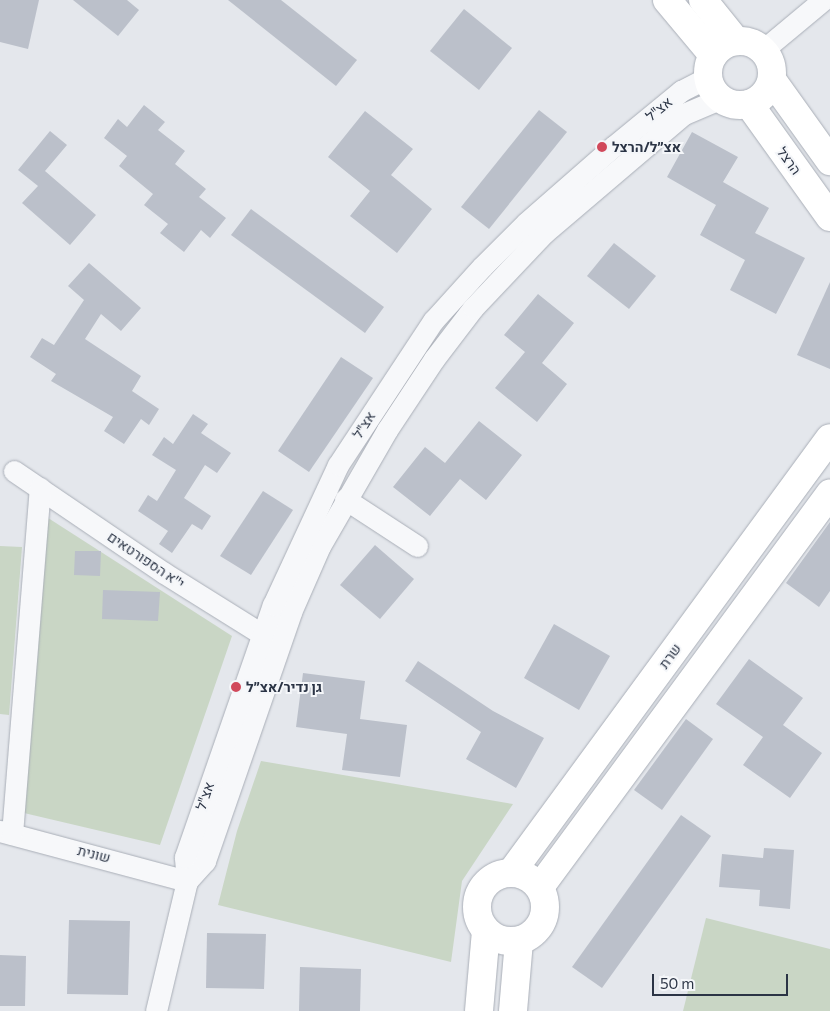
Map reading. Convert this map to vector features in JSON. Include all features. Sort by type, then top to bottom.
[{"type":"street","points":[[667,0],[714,77],[734,105],[749,104],[764,95],[772,80],[771,64],[763,50],[736,41],[703,0]]},
{"type":"street","points":[[763,50],[823,0]]},
{"type":"street","points":[[714,77],[736,41]]},
{"type":"street","name":"אצ\"ל","points":[[271,640],[345,499],[434,359],[501,278],[544,232],[684,114],[714,77]]},
{"type":"street","name":"אצ\"ל","points":[[156,1011],[187,881],[205,861],[271,640],[338,465],[434,321],[526,223],[681,91],[714,77]]},
{"type":"street","points":[[772,80],[830,161]]},
{"type":"street","name":"הרצל","points":[[749,104],[830,217]]},
{"type":"street","name":"שרת","points":[[511,873],[830,438]]},
{"type":"street","name":"י''א הספורטאים","points":[[14,471],[271,640]]},
{"type":"street","points":[[6,833],[40,488]]},
{"type":"street","points":[[540,887],[830,493]]},
{"type":"street","points":[[345,499],[416,546]]},
{"type":"street","name":"שונית","points":[[6,833],[187,881]]},
{"type":"street","points":[[479,1011],[486,931],[477,911],[480,894],[490,880],[511,873],[532,879],[540,887],[546,909],[544,920],[534,933],[519,941],[501,940],[486,931]]},
{"type":"street","points":[[513,1011],[519,941]]},
{"type":"green space","points":[[45,516],[232,636],[160,845],[24,813]]},
{"type":"green space","points":[[0,546],[22,547],[9,715],[0,714]]},
{"type":"green space","points":[[261,761],[513,804],[462,881],[451,962],[218,905],[237,831]]},
{"type":"green space","points":[[706,918],[830,949],[830,1011],[683,1011]]},
{"type":"building","points":[[0,0],[39,0],[28,49],[0,42]]},
{"type":"building","points":[[73,0],[127,0],[139,10],[118,36]]},
{"type":"building","points":[[228,0],[281,0],[357,60],[336,86]]},
{"type":"building","points":[[464,9],[512,48],[479,90],[430,51]]},
{"type":"building","points":[[144,105],[165,122],[158,130],[185,151],[175,164],[206,189],[199,197],[226,218],[210,238],[201,230],[184,252],[160,233],[168,224],[144,205],[153,194],[119,166],[127,156],[104,138],[118,119],[127,127]]},
{"type":"building","points":[[539,110],[567,132],[489,229],[461,207]]},
{"type":"building","points":[[365,111],[413,149],[391,175],[432,209],[397,253],[350,216],[370,191],[328,157]]},
{"type":"building","points":[[50,131],[67,145],[45,171],[96,215],[70,245],[22,203],[38,186],[18,170]]},
{"type":"building","points":[[692,132],[738,157],[723,182],[769,208],[755,233],[805,258],[776,314],[730,290],[745,260],[700,235],[716,205],[667,177]]},
{"type":"building","points":[[251,209],[384,307],[365,333],[231,235]]},
{"type":"building","points":[[614,243],[656,276],[629,309],[587,276]]},
{"type":"building","points":[[89,263],[141,308],[121,331],[101,314],[85,339],[141,376],[132,391],[159,409],[149,425],[141,419],[124,444],[104,431],[113,417],[51,381],[56,374],[30,357],[42,338],[54,345],[84,300],[68,286]]},
{"type":"building","points":[[830,282],[830,369],[797,355]]},
{"type":"building","points":[[538,294],[574,323],[542,363],[567,384],[537,422],[495,388],[525,352],[504,335]]},
{"type":"building","points":[[341,357],[373,378],[309,472],[278,451]]},
{"type":"building","points":[[193,414],[208,424],[201,433],[231,453],[217,473],[205,465],[184,498],[211,516],[202,530],[192,524],[172,553],[159,544],[168,531],[138,511],[148,495],[157,501],[176,470],[152,455],[164,437],[173,444]]},
{"type":"building","points":[[479,421],[522,455],[486,500],[460,479],[430,516],[393,487],[425,447],[445,463]]},
{"type":"building","points":[[263,491],[293,510],[251,575],[220,556]]},
{"type":"building","points":[[830,522],[830,591],[819,607],[786,583]]},
{"type":"building","points":[[375,545],[414,579],[380,619],[340,585]]},
{"type":"building","points":[[75,551],[101,551],[100,576],[74,575]]},
{"type":"building","points":[[103,590],[160,592],[158,621],[102,619]]},
{"type":"building","points":[[554,624],[610,656],[579,710],[524,678]]},
{"type":"building","points":[[749,659],[803,698],[783,725],[822,753],[790,798],[743,765],[763,737],[716,704]]},
{"type":"building","points":[[418,661],[493,711],[544,738],[516,788],[466,759],[481,732],[405,681]]},
{"type":"building","points":[[303,673],[365,681],[360,719],[407,725],[400,777],[342,770],[347,734],[296,727]]},
{"type":"building","points":[[686,719],[713,739],[662,810],[634,790]]},
{"type":"building","points":[[681,815],[711,836],[602,988],[572,967]]},
{"type":"building","points":[[764,848],[794,850],[790,909],[759,906],[760,890],[719,887],[722,854],[763,858]]},
{"type":"building","points":[[69,920],[130,921],[128,995],[67,994]]},
{"type":"building","points":[[207,933],[266,934],[264,989],[206,988]]},
{"type":"building","points":[[0,955],[26,956],[25,1006],[0,1006]]},
{"type":"building","points":[[300,967],[361,969],[360,1011],[299,1011]]},
{"type":"place","name":"אצ״ל/הרצל","points":[[602,147]]},
{"type":"place","name":"גן נדיר/אצ״ל","points":[[236,687]]}]
